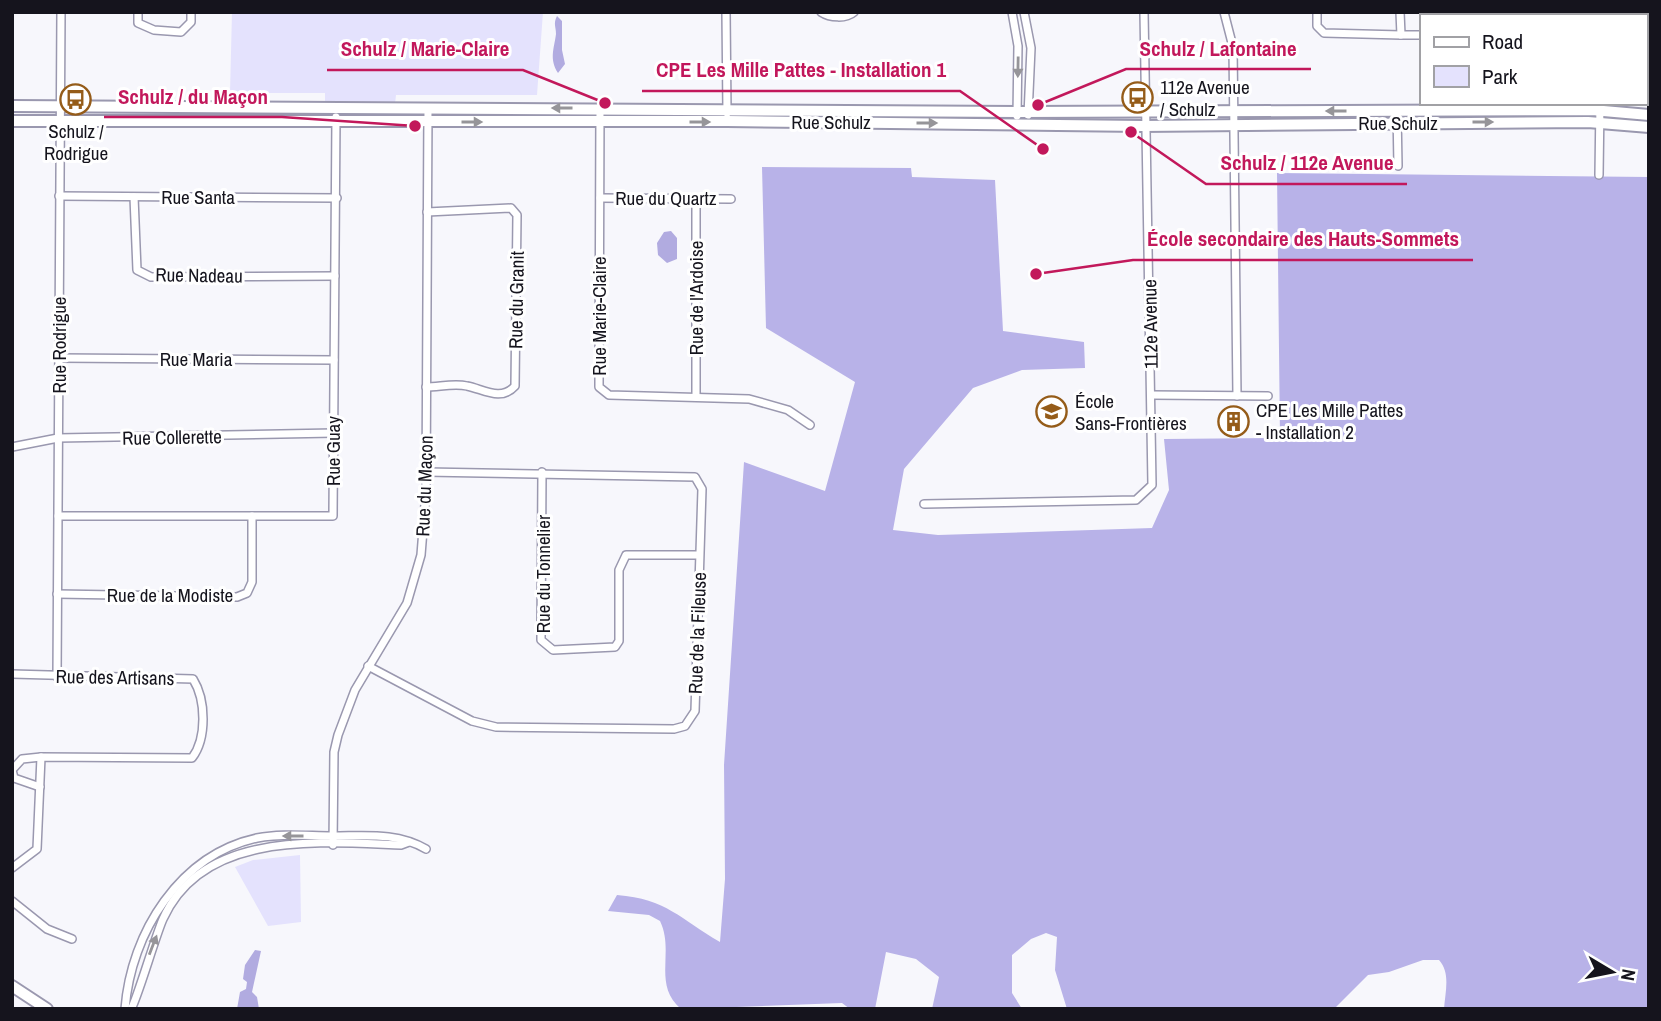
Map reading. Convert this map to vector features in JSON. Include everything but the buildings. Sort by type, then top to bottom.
[{"type":"street","name":"Rue Rodrigue","points":[[57,677],[61,12]]},
{"type":"street","points":[[138,12],[138,23],[154,30],[181,32],[191,22],[191,12]]},
{"type":"street","points":[[726,12],[727,121]]},
{"type":"street","points":[[821,12],[838,17],[854,12]]},
{"type":"street","points":[[1012,12],[1018,46],[1023,118]]},
{"type":"street","points":[[1023,118],[1031,48],[1024,12]]},
{"type":"street","name":"112e Avenue","points":[[924,504],[1136,500],[1152,485],[1144,12]]},
{"type":"street","points":[[1224,12],[1233,47],[1236,110],[1237,396]]},
{"type":"street","points":[[1317,12],[1317,26],[1324,33],[1420,35]]},
{"type":"street","points":[[1401,12],[1401,34]]},
{"type":"street","name":"Rue Schulz","points":[[12,106],[335,110],[428,107],[727,108],[1023,118],[1088,125],[1145,126],[1236,125],[1600,107],[1649,115]]},
{"type":"street","name":"Rue du Maçon","points":[[333,845],[336,744],[355,690],[407,603],[421,555],[426,472],[428,107]]},
{"type":"street","points":[[1599,175],[1600,107]]},
{"type":"street","points":[[504,108],[504,122]]},
{"type":"street","name":"Rue Marie-Claire","points":[[600,108],[599,387],[609,395],[749,399],[788,410],[810,425]]},
{"type":"street","points":[[228,109],[228,123]]},
{"type":"street","name":"Rue Guay","points":[[58,516],[333,516],[337,198],[335,110]]},
{"type":"street","name":"Rue Schulz","points":[[12,121],[336,124],[727,121],[1023,118],[1088,112],[1236,110],[1649,127]]},
{"type":"street","points":[[1088,112],[1088,125]]},
{"type":"street","points":[[1397,117],[1398,166]]},
{"type":"street","name":"Rue Santa","points":[[60,196],[337,198]]},
{"type":"street","name":"Rue Nadeau","points":[[134,197],[137,270],[151,277],[335,276]]},
{"type":"street","name":"Rue du Quartz","points":[[600,198],[731,198]]},
{"type":"street","name":"Rue de l'Ardoise","points":[[695,397],[696,198]]},
{"type":"street","name":"Rue du Granit","points":[[426,387],[467,386],[481,392],[504,394],[515,386],[517,215],[511,208],[427,212]]},
{"type":"street","name":"Rue Maria","points":[[59,358],[334,360]]},
{"type":"street","points":[[1152,395],[1268,396]]},
{"type":"street","name":"Rue Collerette","points":[[12,447],[58,438],[334,433]]},
{"type":"street","name":"Rue de la Fileuse","points":[[368,666],[472,721],[496,727],[674,729],[685,726],[695,711],[702,489],[695,477],[542,472],[426,472]]},
{"type":"street","name":"Rue du Tonnelier","points":[[542,472],[541,640],[545,646],[553,650],[615,647],[619,641],[619,570],[626,555],[699,555]]},
{"type":"street","name":"Rue de la Modiste","points":[[57,594],[237,597],[247,593],[252,582],[252,516]]},
{"type":"street","name":"Rue des Artisans","points":[[12,674],[193,678],[201,692],[201,745],[191,758],[22,759],[12,771],[14,778],[40,787]]},
{"type":"street","points":[[12,868],[37,849],[41,757]]},
{"type":"street","points":[[125,1009],[132,974],[150,925],[173,888],[208,857],[261,837],[394,836],[426,849]]},
{"type":"street","points":[[131,1009],[164,916],[174,899],[194,878],[225,858],[255,848],[401,845],[409,842]]},
{"type":"street","points":[[12,901],[47,929],[72,939]]},
{"type":"street","points":[[12,986],[47,1009]]},
{"type":"green space","points":[[232,12],[543,12],[537,95],[396,95],[395,104],[325,104],[325,93],[230,93]]},
{"type":"green space","points":[[300,855],[301,922],[268,926],[235,867],[253,860]]},
{"type":"shaded area","points":[[557,16],[562,21],[565,64],[558,73],[553,58]]},
{"type":"shaded area","points":[[762,167],[911,168],[912,177],[995,180],[1003,331],[1084,342],[1085,368],[1022,370],[973,388],[904,469],[893,530],[938,535],[1152,528],[1169,490],[1164,439],[1280,438],[1277,173],[1649,177],[1649,1009],[1444,1009],[1446,983],[1443,965],[1439,960],[1423,960],[1389,972],[1368,975],[1334,1009],[1067,1009],[1055,970],[1057,937],[1046,933],[1031,939],[1012,955],[1012,993],[1022,1009],[932,1009],[939,977],[916,959],[886,952],[875,1009],[850,1009],[842,1003],[681,1009],[668,989],[666,944],[660,921],[649,915],[608,911],[617,895],[649,901],[672,911],[720,942],[725,879],[724,765],[744,462],[825,491],[855,382],[766,328]]},
{"type":"shaded area","points":[[671,231],[677,238],[677,259],[667,263],[658,255],[657,243],[664,232]]},
{"type":"shaded area","points":[[255,950],[261,951],[252,992],[257,997],[259,1009],[237,1009],[240,992],[246,989],[247,982],[243,979],[245,965]]},
{"type":"place","name":"112e Avenue / Schulz","points":[[1137,98]]},
{"type":"place","name":"Schulz / Rodrigue","points":[[76,100]]},
{"type":"place","name":"Schulz / Marie-Claire","points":[[605,103]]},
{"type":"place","name":"Schulz / Lafontaine","points":[[1038,105]]},
{"type":"place","name":"Schulz / du Maçon","points":[[415,126]]},
{"type":"place","name":"Schulz / 112e Avenue","points":[[1131,132]]},
{"type":"place","name":"CPE Les Mille Pattes - Installation 1","points":[[1043,149]]},
{"type":"place","name":"École secondaire des Hauts-Sommets","points":[[1036,274]]},
{"type":"place","name":"École Sans-Frontières","points":[[1052,412]]},
{"type":"place","name":"CPE Les Mille Pattes - Installation 2","points":[[1233,421]]}]
